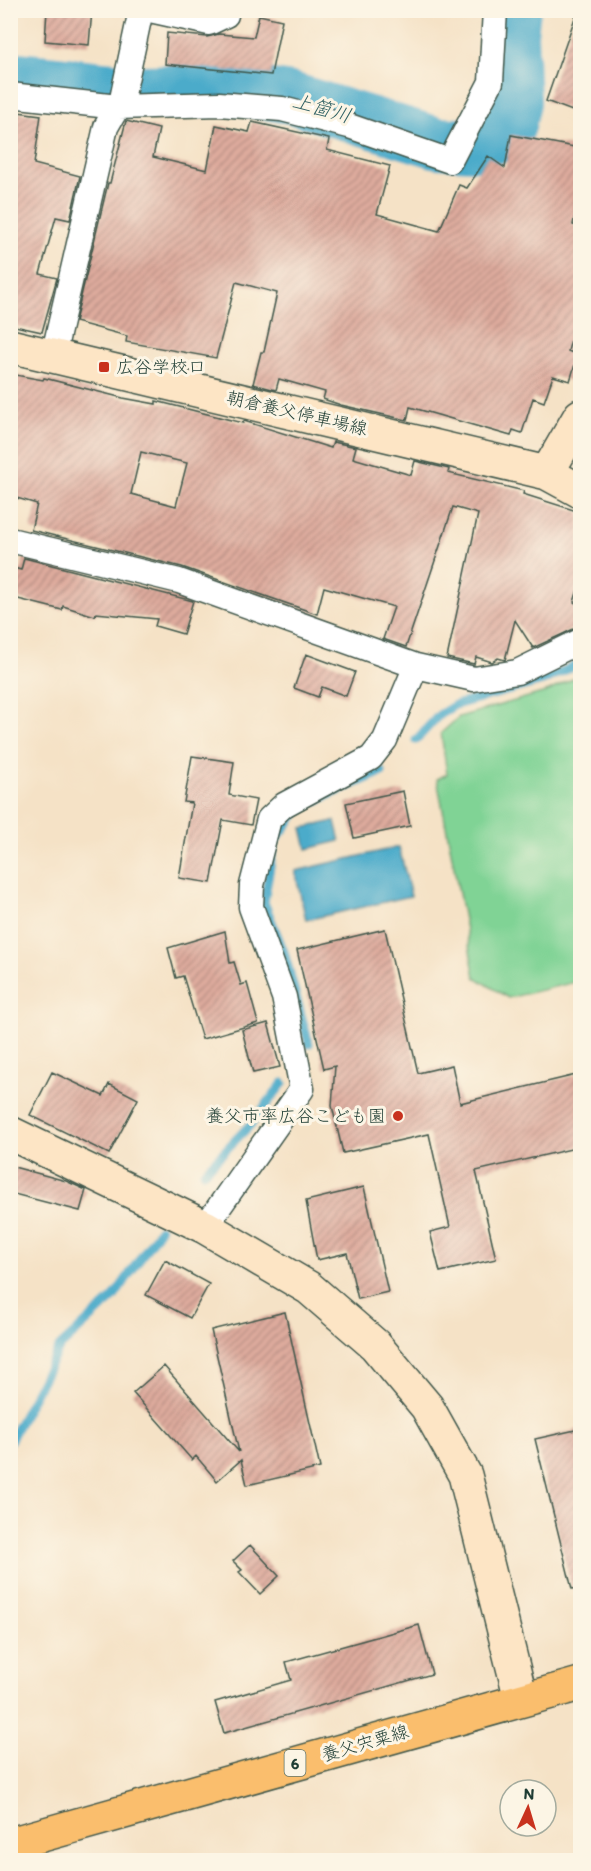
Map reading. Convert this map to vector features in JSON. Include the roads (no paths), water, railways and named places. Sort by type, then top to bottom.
[{"type":"main road","name":"養父宍粟線","points":[[10,1844],[580,1684]]},
{"type":"street","points":[[53,356],[106,127],[122,97],[141,10]]},
{"type":"street","points":[[150,10],[210,23],[226,15],[227,10]]},
{"type":"street","points":[[10,95],[122,97],[282,109],[349,126],[450,161],[491,82],[495,10]]},
{"type":"street","name":"朝倉養父停車場線","points":[[10,346],[547,473],[580,491]]},
{"type":"street","points":[[547,473],[580,416]]},
{"type":"street","points":[[10,540],[179,581],[416,666],[474,679],[517,672],[580,641]]},
{"type":"street","points":[[206,1227],[302,1089],[284,997],[251,907],[252,885],[268,819],[285,805],[371,758],[385,740],[416,666]]},
{"type":"street","points":[[10,1133],[206,1227],[309,1288],[375,1345],[427,1407],[465,1475],[521,1699]]},
{"type":"water","points":[[335,821],[340,841],[307,849],[302,828]]},
{"type":"water","points":[[399,847],[411,896],[306,920],[295,871]]},
{"type":"waterway","name":"上箇川","points":[[10,77],[142,91],[233,89],[291,98],[438,143],[475,145],[495,138],[510,125],[515,102],[512,34],[515,10]]},
{"type":"waterway","points":[[416,740],[439,715],[455,705],[543,681],[580,663]]},
{"type":"waterway","points":[[309,1044],[284,952],[264,902],[274,842],[300,808],[382,772]]},
{"type":"waterway","points":[[204,1172],[251,1124],[283,1083]]},
{"type":"waterway","points":[[10,1441],[59,1348],[114,1297],[160,1229]]},
{"type":"place","name":"広谷学校口","points":[[104,367]]},
{"type":"place","name":"養父市率広谷こども園","points":[[398,1116]]}]
